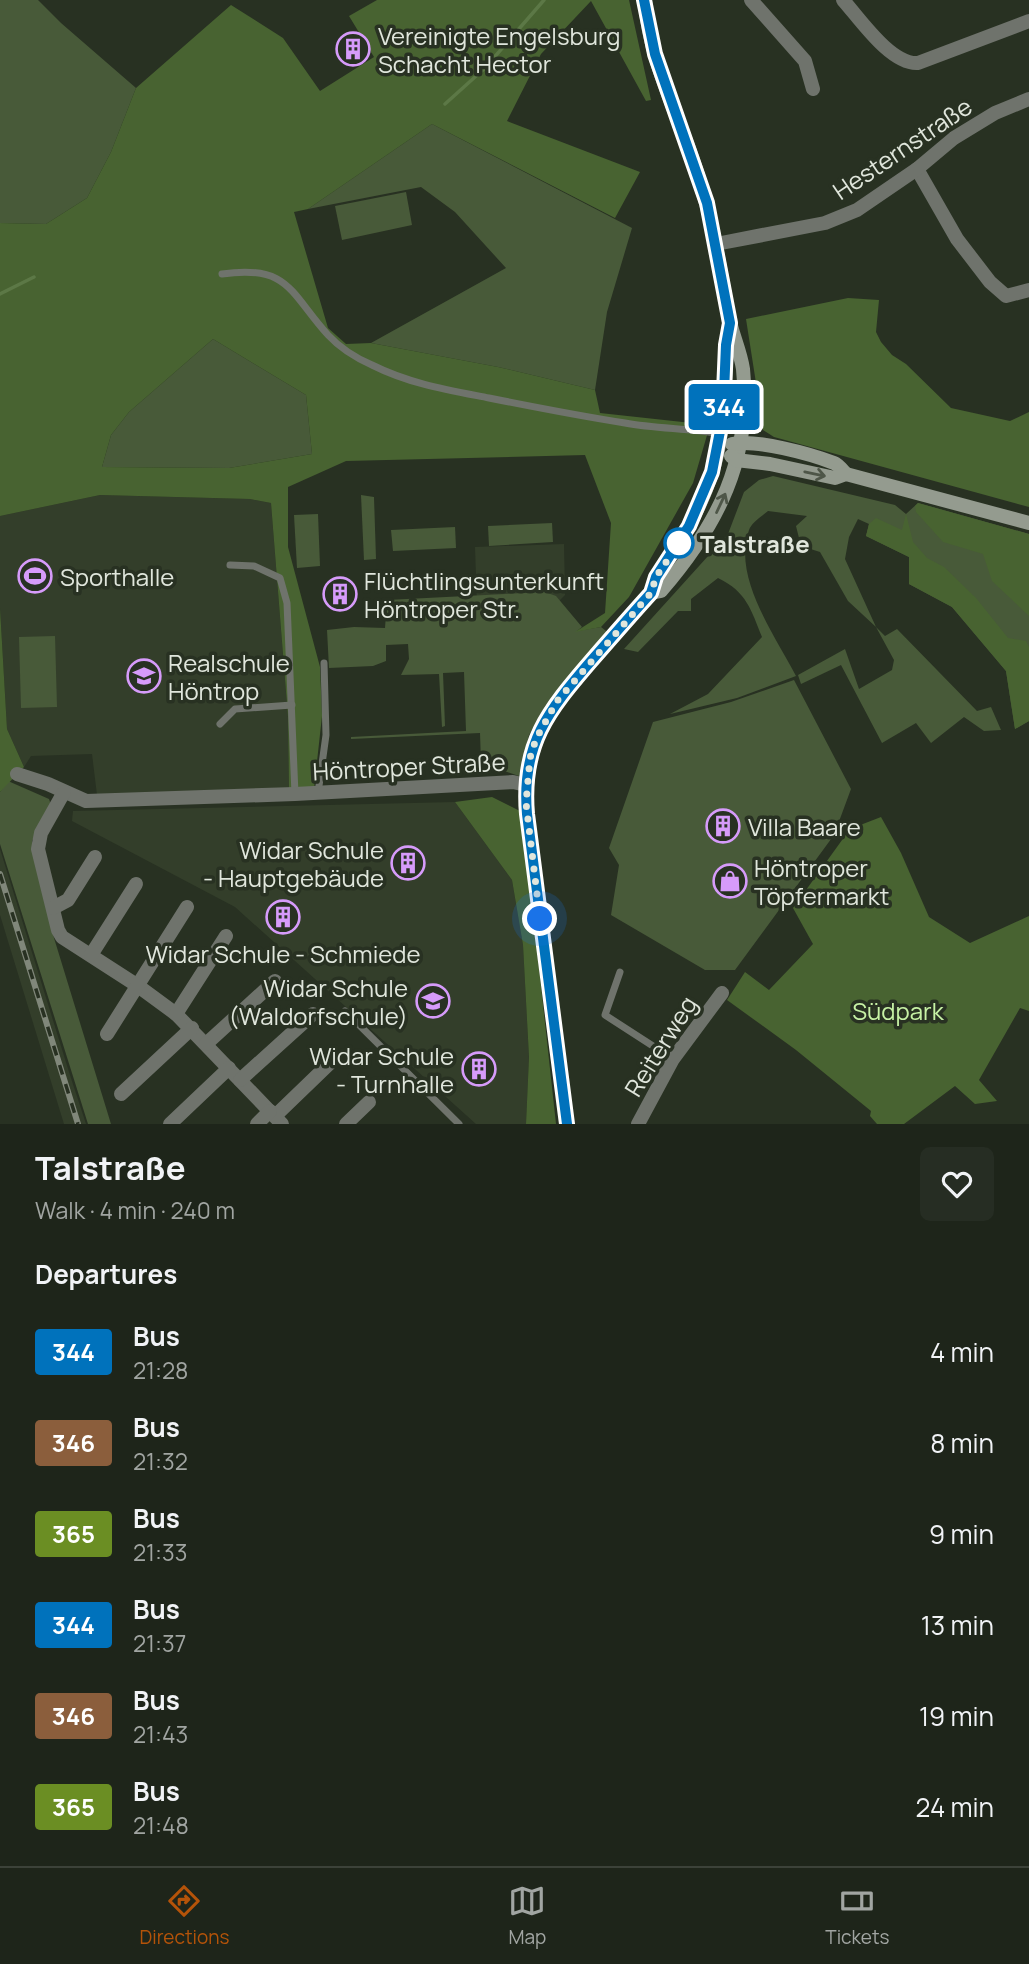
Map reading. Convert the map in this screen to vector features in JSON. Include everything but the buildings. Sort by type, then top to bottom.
[{"type":"street","name":"Höntroper Straße","points":[[645,0],[652,45],[705,196],[730,323],[743,369],[744,418],[732,479],[720,506],[691,556],[661,591],[651,593]]},
{"type":"street","points":[[751,0],[805,61],[813,89]]},
{"type":"street","points":[[843,0],[896,57],[911,63],[918,63],[1029,21]]},
{"type":"street","name":"Hesternstraße","points":[[716,244],[825,223],[857,210],[916,169],[954,138],[1029,99]]},
{"type":"street","points":[[916,169],[957,239],[990,282],[1006,296],[1029,290]]},
{"type":"street","name":"Höntroper Straße","points":[[567,1124],[527,814],[526,785],[533,749],[550,711],[651,593],[656,577],[694,515],[708,483],[720,440],[730,323]]},
{"type":"street","points":[[744,418],[774,447]]},
{"type":"street","points":[[720,440],[774,447],[836,464],[846,474],[1029,523]]},
{"type":"street","points":[[720,440],[736,460],[770,464],[835,478],[846,474]]},
{"type":"street","name":"Höntroper Straße","points":[[17,774],[86,801],[318,793],[513,782],[526,785]]},
{"type":"street","points":[[64,792],[45,825],[38,849],[62,937],[138,985],[176,1014],[276,1117]]},
{"type":"street","points":[[53,908],[68,900],[95,857]]},
{"type":"street","points":[[91,956],[136,884]]},
{"type":"street","points":[[107,1034],[187,907]]},
{"type":"street","points":[[176,1014],[226,936]]},
{"type":"street","points":[[206,1044],[275,981]]},
{"type":"street","name":"Reiterweg","points":[[638,1124],[673,1059],[722,993]]},
{"type":"street","points":[[240,1080],[313,1014]]},
{"type":"street","points":[[121,1094],[191,1028]]},
{"type":"street","points":[[257,1124],[276,1117],[331,1062]]},
{"type":"street","points":[[170,1124],[229,1068]]},
{"type":"street","points":[[346,1124],[369,1102]]},
{"type":"lane","points":[[222,274],[266,273],[279,280],[301,299],[337,344],[369,364],[411,382],[441,390],[720,440]]},
{"type":"lane","name":"Höntroper Straße","points":[[229,565],[254,566],[280,578],[287,603],[295,794]]},
{"type":"lane","points":[[318,793],[326,735],[324,663]]},
{"type":"lane","points":[[220,724],[235,709],[292,705]]},
{"type":"lane","points":[[620,972],[605,1015],[673,1059]]},
{"type":"lane","points":[[345,1010],[460,1124]]},
{"type":"shaded area","points":[[0,0],[38,0],[136,88],[111,152],[87,198],[46,224],[0,223]]},
{"type":"shaded area","points":[[432,124],[632,228],[607,312],[595,390],[498,367],[371,343],[506,268],[455,212],[421,187],[308,209]]},
{"type":"shaded area","points":[[406,192],[412,225],[342,240],[335,206]]},
{"type":"shaded area","points":[[213,339],[306,395],[312,454],[229,468],[102,467],[111,435],[129,412]]},
{"type":"shaded area","points":[[773,476],[895,505],[906,514],[918,503],[1029,534],[1029,721],[1015,729],[1006,671],[952,607],[909,584],[909,557],[866,536],[869,524],[858,519],[849,537],[845,559],[876,627],[848,601],[820,552],[801,546],[796,526],[807,516],[768,511],[750,527],[745,548],[746,567],[758,605],[796,676],[737,698],[670,714],[708,694],[762,637],[747,603],[736,589],[718,578],[691,599],[691,611],[678,611],[638,652],[624,649],[728,534],[744,492],[759,480]]},
{"type":"shaded area","name":"Realschule Höntrop","points":[[100,495],[250,499],[271,503],[288,717],[289,790],[97,795],[92,754],[31,756],[24,767],[7,729],[0,608],[0,516]]},
{"type":"shaded area","points":[[361,495],[374,497],[376,559],[364,560]]},
{"type":"shaded area","points":[[318,514],[320,566],[297,568],[294,515]]},
{"type":"shaded area","points":[[552,523],[553,542],[489,546],[488,526]]},
{"type":"shaded area","points":[[455,527],[456,548],[393,551],[391,530]]},
{"type":"shaded area","points":[[564,544],[565,595],[559,601],[478,634],[475,547]]},
{"type":"shaded area","points":[[545,592],[556,596],[582,627],[577,631],[601,627],[610,634],[545,706],[529,735],[519,776],[481,763],[480,733],[351,739],[466,731],[464,672],[443,673],[445,726],[442,727],[439,674],[401,675],[409,659],[408,644],[386,645],[386,661],[373,666],[329,668],[327,630],[385,628],[387,600]]},
{"type":"shaded area","points":[[876,627],[885,636],[897,629],[977,711],[991,707],[1001,730],[984,731],[964,717],[931,743],[916,723],[882,743],[841,665],[801,684],[798,675],[845,649],[859,689],[892,670],[894,660]]},
{"type":"shaded area","points":[[55,636],[57,707],[21,708],[19,637]]},
{"type":"shaded area","points":[[794,680],[851,789],[834,835],[735,970],[705,970],[611,915],[619,865],[609,848],[653,722],[731,702]]},
{"type":"shaded area","points":[[8,781],[49,799],[51,805],[32,841],[54,938],[111,1124],[88,1124],[0,844],[0,792]]},
{"type":"shaded area","name":"Widar Schule (Waldorfschule)","points":[[455,802],[512,880],[523,945],[529,1057],[526,1124],[476,1124],[235,907],[72,821],[73,811]]},
{"type":"shaded area","points":[[0,849],[86,1124],[64,1124],[0,915]]},
{"type":"green space","points":[[377,0],[629,0],[651,100],[646,101],[591,1],[541,54],[507,121],[640,172],[615,218],[432,124],[308,209],[294,212],[328,328],[346,344],[371,343],[498,367],[595,390],[600,413],[710,425],[693,483],[629,597],[601,627],[575,632],[605,613],[611,523],[585,455],[346,461],[288,487],[288,547],[320,667],[322,716],[314,789],[289,790],[288,717],[271,503],[250,499],[100,495],[0,516],[0,223],[46,224],[87,198],[111,152],[136,88],[231,5],[283,38],[320,91],[374,57],[349,16]],"holes":[[[213,339],[306,395],[312,454],[229,468],[102,467],[111,435],[129,412]]]},
{"type":"green space","points":[[848,298],[879,300],[876,332],[881,342],[951,408],[1010,421],[1029,412],[1029,507],[774,437],[763,430],[758,416],[746,319]]},
{"type":"green space","points":[[918,503],[1029,534],[1029,616],[992,581],[983,554],[943,542],[916,512],[915,506]]},
{"type":"green space","points":[[906,514],[913,542],[927,558],[944,567],[976,598],[1008,638],[1026,641],[1029,647],[1029,721],[1015,729],[1006,671],[952,607],[909,584],[909,557],[866,536],[869,524],[876,518],[902,530]]},
{"type":"green space","points":[[0,608],[7,729],[24,767],[0,792]]},
{"type":"green space","points":[[492,797],[522,812],[556,1124],[526,1124],[529,1057],[523,945],[512,880],[455,802]]},
{"type":"green space","name":"Südpark","points":[[881,817],[901,853],[929,917],[970,943],[1029,916],[1029,1011],[1020,1008],[979,1080],[997,1101],[975,1104],[955,1086],[904,1124],[877,1124],[870,1116],[871,1111],[796,1050],[727,1000],[745,972],[769,990],[813,944],[793,908],[850,829]]},
{"type":"waterway","points":[[445,104],[485,68],[544,0]]},
{"type":"waterway","points":[[0,294],[34,277]]},
{"type":"railway","points":[[0,874],[78,1124]]},
{"type":"bus line","name":"344","points":[[567,1124],[527,814],[526,785],[530,758],[550,711],[651,593],[656,577],[689,526],[712,472],[719,447],[726,389],[726,345],[730,323],[716,244],[697,171],[655,54],[644,0]]},
{"type":"place","name":"Vereinigte Engelsburg Schacht Hector","points":[[353,49]]},
{"type":"place","name":"Talstraße","points":[[679,543]]},
{"type":"place","name":"Sporthalle","points":[[35,576]]},
{"type":"place","name":"Flüchtlingsunterkunft Höntroper Str.","points":[[340,594]]},
{"type":"place","name":"Realschule Höntrop","points":[[144,676]]},
{"type":"place","name":"Villa Baare","points":[[723,826]]},
{"type":"place","name":"Widar Schule - Hauptgebäude","points":[[408,863]]},
{"type":"place","name":"Höntroper Töpfermarkt","points":[[730,881]]},
{"type":"place","name":"Widar Schule - Schmiede","points":[[283,917]]},
{"type":"place","name":"Widar Schule (Waldorfschule)","points":[[433,1001]]},
{"type":"place","name":"Widar Schule - Turnhalle","points":[[479,1069]]},
{"type":"route","points":[[540,919],[526,803],[530,758],[536,739],[557,701],[651,593],[656,577],[679,543]]}]
